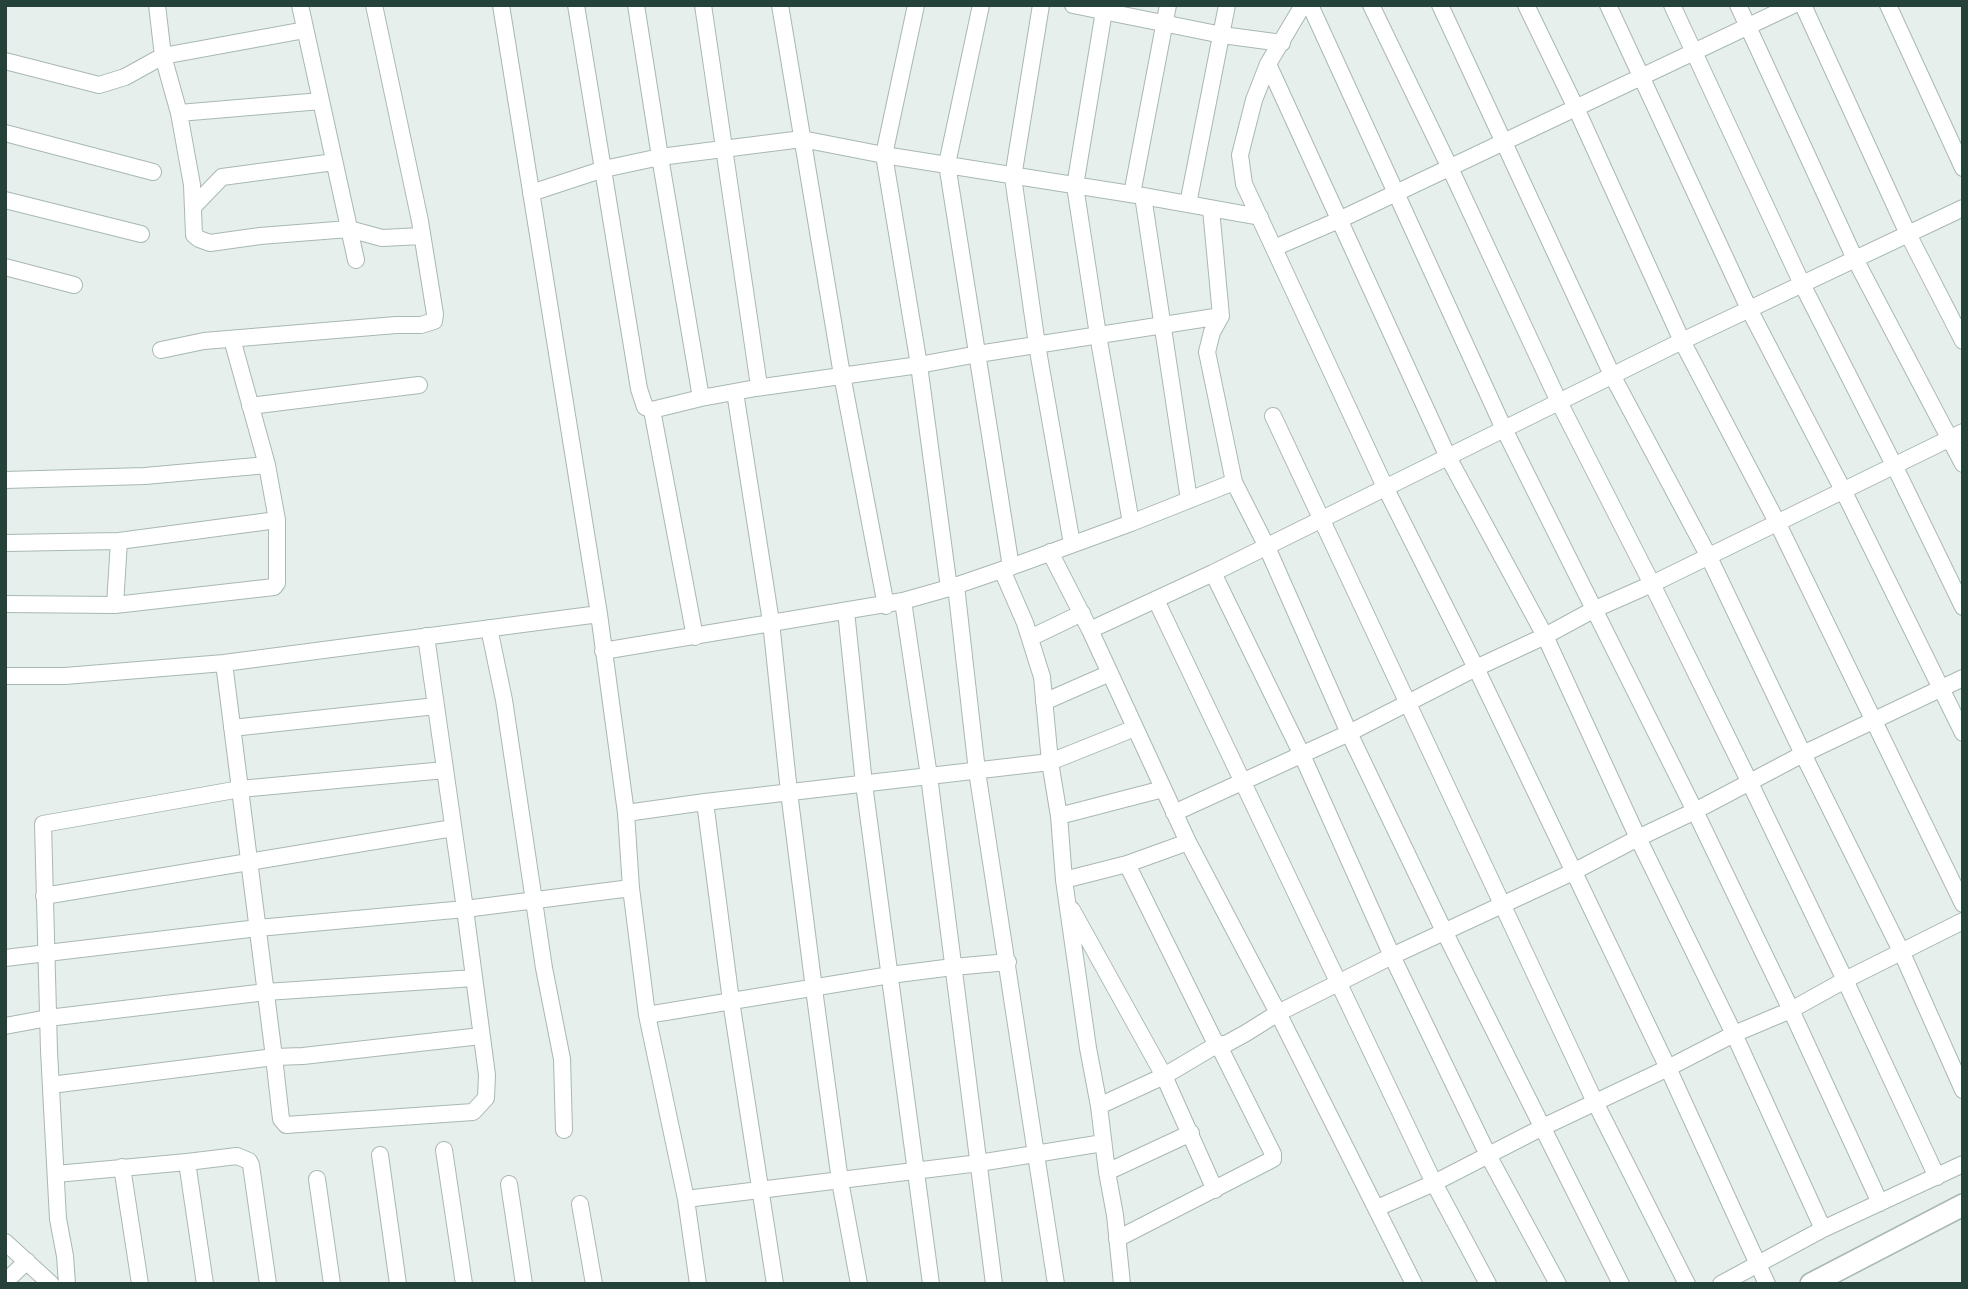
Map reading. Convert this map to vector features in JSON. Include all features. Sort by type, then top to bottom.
[{"type":"street","points":[[157,5],[163,56],[179,113],[192,185],[194,235],[210,243],[349,229],[382,238],[422,236]]},
{"type":"street","points":[[300,5],[356,260]]},
{"type":"street","points":[[161,350],[191,343],[421,325],[434,320],[422,236],[374,5]]},
{"type":"street","points":[[501,5],[599,614],[626,813],[631,888],[647,1015],[686,1199],[698,1284]]},
{"type":"street","points":[[576,5],[639,389],[645,407],[652,410],[757,388],[919,365],[1221,316]]},
{"type":"street","points":[[636,5],[701,398]]},
{"type":"street","points":[[703,5],[759,381],[757,388]]},
{"type":"street","points":[[780,5],[842,375],[886,606]]},
{"type":"street","points":[[916,5],[884,155],[953,587],[977,771],[1056,1284]]},
{"type":"street","points":[[981,5],[947,164],[978,354],[1007,568],[1042,677],[1064,880],[1115,1215],[1122,1284]]},
{"type":"street","points":[[1041,5],[1013,177],[1037,345],[1072,544]]},
{"type":"street","points":[[1073,5],[1104,9],[1164,25],[1222,36],[1282,43]]},
{"type":"street","points":[[1167,5],[1138,195],[1189,500]]},
{"type":"street","points":[[1188,204],[1227,5]]},
{"type":"street","points":[[1303,5],[1268,64],[1254,100],[1240,155],[1244,184],[1385,487],[1476,668],[1668,1068],[1767,1284]]},
{"type":"street","points":[[1310,5],[1504,429],[1695,811],[1880,1203]]},
{"type":"street","points":[[1371,5],[1559,402],[1750,783],[1937,1177]]},
{"type":"street","points":[[1440,5],[1612,375],[1708,555],[1902,953],[1963,1090]]},
{"type":"street","points":[[1526,5],[1682,341],[1777,522],[1963,904]]},
{"type":"street","points":[[1608,5],[1749,309],[1843,490],[1963,733]]},
{"type":"street","points":[[1672,5],[1802,284],[1963,607]]},
{"type":"street","points":[[1738,5],[1855,259],[1957,435],[1963,464]]},
{"type":"street","points":[[1274,248],[1339,220],[1793,5]]},
{"type":"street","points":[[1803,5],[1908,234],[1963,341]]},
{"type":"street","points":[[1888,5],[1963,168]]},
{"type":"street","points":[[1104,9],[1075,186],[1098,335],[1132,523]]},
{"type":"street","points":[[5,61],[99,85],[125,77],[163,56],[305,30]]},
{"type":"street","points":[[1268,64],[1448,457],[1545,636],[1638,838],[1734,1034],[1823,1229]]},
{"type":"street","points":[[179,113],[321,101]]},
{"type":"street","points":[[5,133],[153,172]]},
{"type":"street","points":[[531,193],[604,169],[660,157],[803,139],[884,155],[1260,217]]},
{"type":"street","points":[[193,207],[222,177],[334,162]]},
{"type":"street","points":[[5,200],[141,234]]},
{"type":"street","points":[[1090,630],[1213,573],[1682,341],[1963,208]]},
{"type":"street","points":[[1211,209],[1221,316],[1212,332],[1207,352],[1234,482],[1266,545],[1349,733],[1444,931],[1621,1284]]},
{"type":"street","points":[[5,267],[74,285]]},
{"type":"street","points":[[5,604],[115,605],[274,587],[277,583],[277,520],[267,465],[232,339]]},
{"type":"street","points":[[250,406],[419,385]]},
{"type":"street","points":[[735,392],[771,622],[789,792],[840,1181],[859,1284]]},
{"type":"street","points":[[652,410],[695,637]]},
{"type":"street","points":[[1273,416],[1595,1102],[1687,1284]]},
{"type":"street","points":[[1174,813],[1349,733],[1593,610],[1652,584],[1957,435]]},
{"type":"street","points":[[5,480],[145,477],[267,465]]},
{"type":"street","points":[[603,651],[771,622],[886,606],[1007,568],[1132,523],[1234,482]]},
{"type":"street","points":[[5,543],[119,541],[277,520]]},
{"type":"street","points":[[115,605],[119,541]]},
{"type":"street","points":[[1050,552],[1082,613],[1188,842],[1278,1013],[1414,1284]]},
{"type":"street","points":[[1213,573],[1302,755],[1392,956],[1488,1155],[1558,1284]]},
{"type":"street","points":[[1156,600],[1434,1183],[1488,1284]]},
{"type":"street","points":[[903,601],[929,776],[994,1284]]},
{"type":"street","points":[[846,611],[864,784],[931,1284]]},
{"type":"street","points":[[1030,638],[1082,613]]},
{"type":"street","points":[[5,676],[65,676],[224,663],[599,614]]},
{"type":"street","points":[[489,628],[504,700],[546,980],[562,1059],[564,1130]]},
{"type":"street","points":[[224,663],[282,1119],[286,1125],[472,1112],[486,1098],[487,1075],[426,636]]},
{"type":"street","points":[[1044,702],[1110,673]]},
{"type":"street","points":[[1099,1106],[1164,1076],[1218,1044],[1226,1044],[1278,1013],[1392,956],[1573,872],[1803,754],[1963,678]]},
{"type":"street","points":[[232,728],[436,706]]},
{"type":"street","points":[[626,813],[1050,762],[1135,728]]},
{"type":"street","points":[[67,1284],[58,1219],[51,1085],[43,824],[240,789],[445,770]]},
{"type":"street","points":[[1059,816],[1163,789]]},
{"type":"street","points":[[705,802],[731,1001],[775,1284]]},
{"type":"street","points":[[44,896],[453,828]]},
{"type":"street","points":[[1064,880],[1127,864],[1188,842]]},
{"type":"street","points":[[1117,1239],[1273,1158],[1127,864]]},
{"type":"street","points":[[5,958],[258,928],[465,909],[631,888]]},
{"type":"street","points":[[1067,902],[1164,1076],[1215,1190]]},
{"type":"street","points":[[1377,1208],[1434,1183],[1542,1127],[1734,1034],[1791,1010],[1963,921]]},
{"type":"street","points":[[647,1015],[890,975],[1008,962]]},
{"type":"street","points":[[5,1026],[48,1018],[266,992],[474,978]]},
{"type":"street","points":[[51,1085],[274,1056],[303,1056],[481,1036]]},
{"type":"street","points":[[1107,1172],[1191,1133]]},
{"type":"street","points":[[686,1199],[979,1163],[1102,1143]]},
{"type":"street","points":[[444,1150],[464,1284]]},
{"type":"street","points":[[380,1155],[398,1284]]},
{"type":"street","points":[[56,1174],[237,1156],[249,1161],[268,1284]]},
{"type":"street","points":[[187,1162],[205,1284]]},
{"type":"street","points":[[1721,1284],[1823,1229],[1963,1164]]},
{"type":"street","points":[[121,1167],[140,1284]]},
{"type":"street","points":[[317,1179],[332,1284]]},
{"type":"street","points":[[509,1184],[524,1284]]},
{"type":"street","points":[[580,1204],[594,1284]]},
{"type":"street","points":[[1811,1284],[1963,1205]]},
{"type":"street","points":[[5,1242],[51,1284]]},
{"type":"street","points":[[5,1282],[27,1261]]}]
